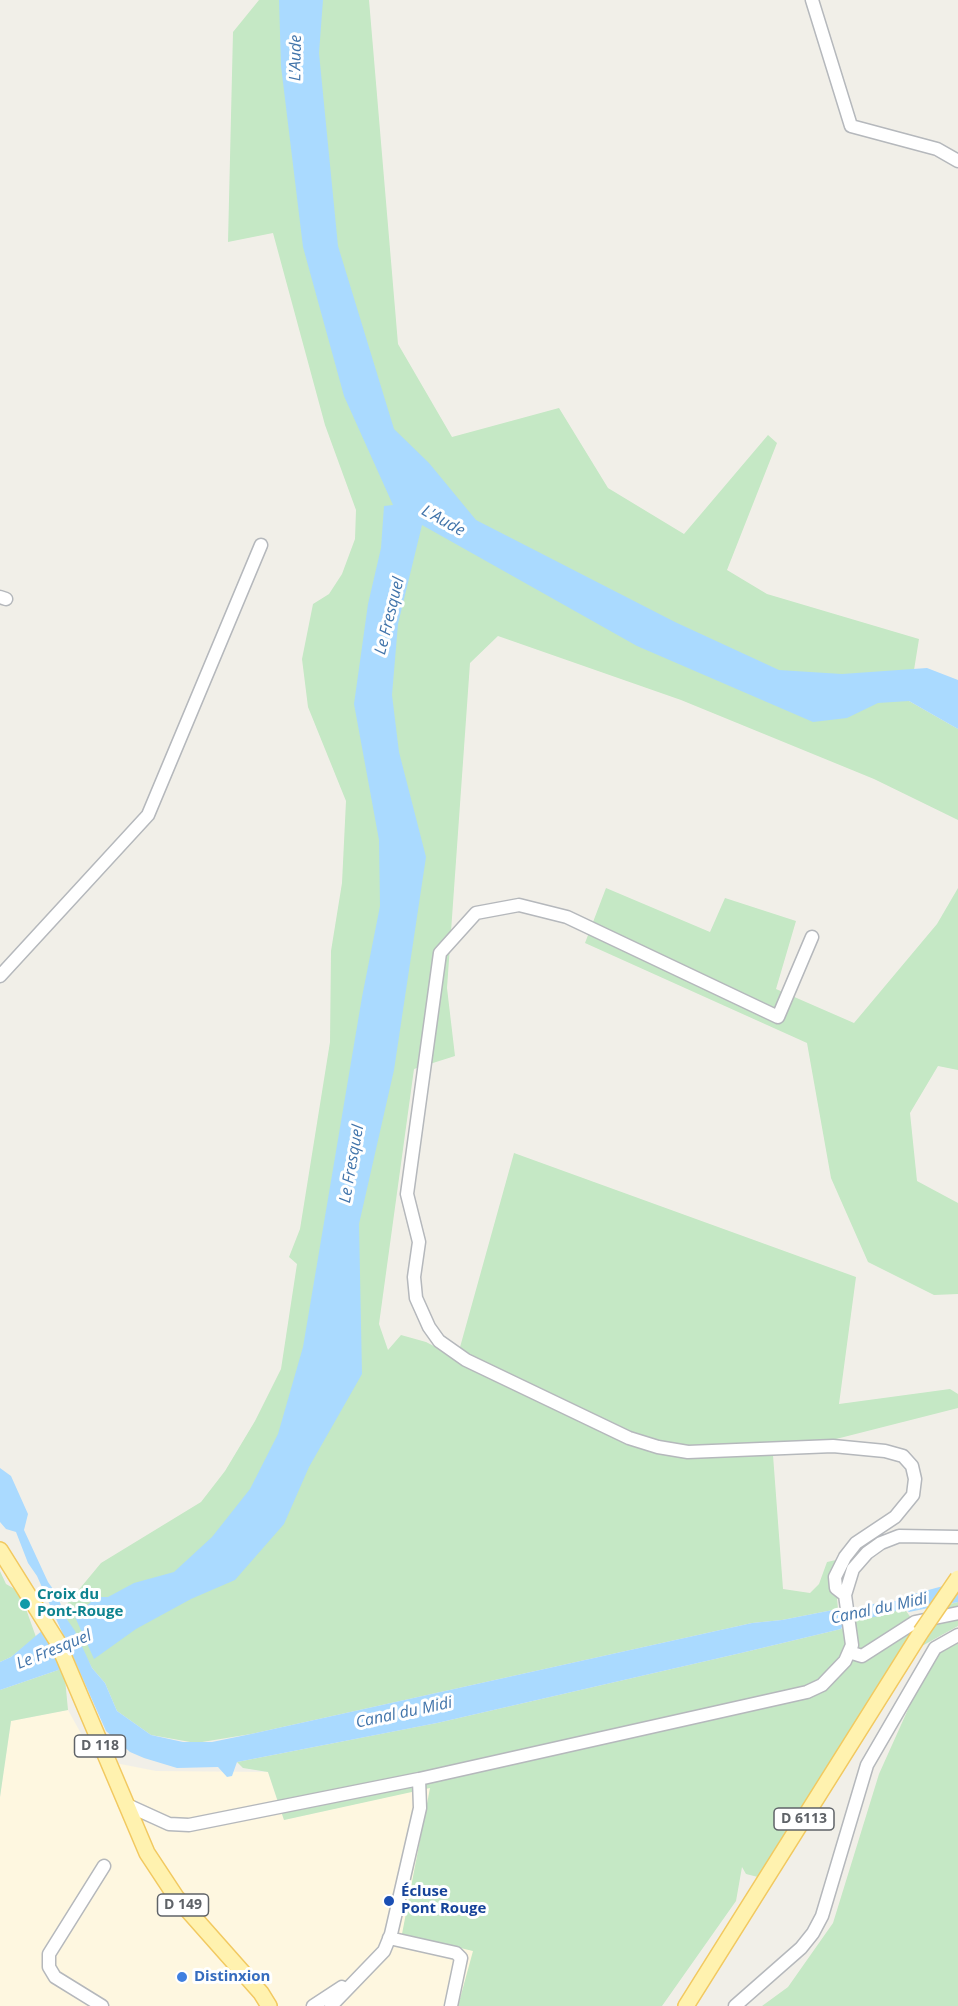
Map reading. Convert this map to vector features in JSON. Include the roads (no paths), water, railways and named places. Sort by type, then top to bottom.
[{"type":"main road","name":"D 118","points":[[0,1550],[49,1626],[125,1804]]},
{"type":"main road","name":"D 6113","points":[[686,2006],[921,1632],[958,1578]]},
{"type":"main road","name":"D 149","points":[[125,1804],[147,1853],[176,1897],[265,1999],[281,2006]]},
{"type":"street","points":[[812,0],[851,126],[937,149],[958,161]]},
{"type":"street","points":[[0,976],[148,815],[261,544]]},
{"type":"street","points":[[812,937],[778,1017],[567,917],[519,905],[476,913],[440,953],[407,1194],[419,1242],[414,1277],[416,1298],[429,1327],[439,1341],[466,1360],[629,1438],[658,1447],[688,1452],[833,1446],[885,1451],[903,1456],[912,1466],[915,1479],[913,1495],[896,1517],[856,1543],[845,1557],[835,1577],[837,1588],[845,1599]]},
{"type":"street","points":[[125,1804],[133,1810],[169,1824],[189,1826],[419,1779],[807,1692],[822,1685],[835,1675],[849,1652],[852,1645],[845,1599],[853,1569],[867,1553],[881,1543],[899,1536],[958,1537]]},
{"type":"street","points":[[849,1652],[862,1656],[915,1622],[958,1613]]},
{"type":"street","points":[[735,2006],[801,1948],[813,1933],[822,1916],[867,1766],[935,1648],[958,1635]]},
{"type":"street","points":[[331,2006],[384,1950],[389,1938],[420,1808],[422,1797],[419,1779]]},
{"type":"street","points":[[102,2006],[55,1977],[49,1967],[49,1954],[104,1866]]},
{"type":"street","points":[[389,1938],[456,1953],[461,1958],[452,2006]]},
{"type":"street","points":[[313,2006],[365,1971]]},
{"type":"water","points":[[279,0],[323,0],[319,53],[338,246],[394,429],[429,463],[476,520],[675,622],[779,670],[842,674],[927,668],[958,680],[958,729],[909,701],[878,703],[847,718],[813,722],[637,646],[422,525],[398,624],[392,695],[399,752],[426,857],[394,1070],[359,1224],[362,1374],[309,1467],[284,1524],[235,1580],[191,1599],[136,1629],[94,1659],[75,1617],[96,1597],[108,1597],[134,1583],[174,1572],[212,1537],[250,1489],[278,1434],[303,1347],[362,997],[380,906],[379,840],[354,704],[368,604],[381,548],[384,506],[393,505],[344,396],[303,247],[281,66]]},
{"type":"water","name":"Canal du Midi","points":[[0,1468],[11,1476],[28,1514],[24,1530],[48,1582],[58,1596],[64,1615],[75,1631],[92,1668],[105,1683],[117,1711],[151,1735],[183,1742],[212,1742],[251,1734],[752,1623],[782,1620],[838,1609],[843,1612],[858,1610],[873,1604],[903,1600],[906,1596],[958,1582],[958,1602],[909,1612],[904,1608],[881,1616],[845,1621],[841,1629],[741,1653],[437,1723],[237,1762],[232,1776],[227,1777],[218,1767],[177,1768],[144,1758],[130,1752],[106,1731],[37,1576],[28,1563],[16,1532],[6,1529],[0,1522]]},
{"type":"water","name":"Le Fresquel","points":[[44,1629],[64,1668],[0,1690],[0,1662],[11,1657]]},
{"type":"place","name":"Croix du Pont-Rouge","points":[[25,1604]]},
{"type":"place","name":"Écluse Pont Rouge","points":[[389,1901]]},
{"type":"place","name":"Distinxion","points":[[182,1977]]},
{"type":"water label","name":"L'Aude","points":[[296,58]]},
{"type":"water label","name":"L'Aude","points":[[443,521]]}]
